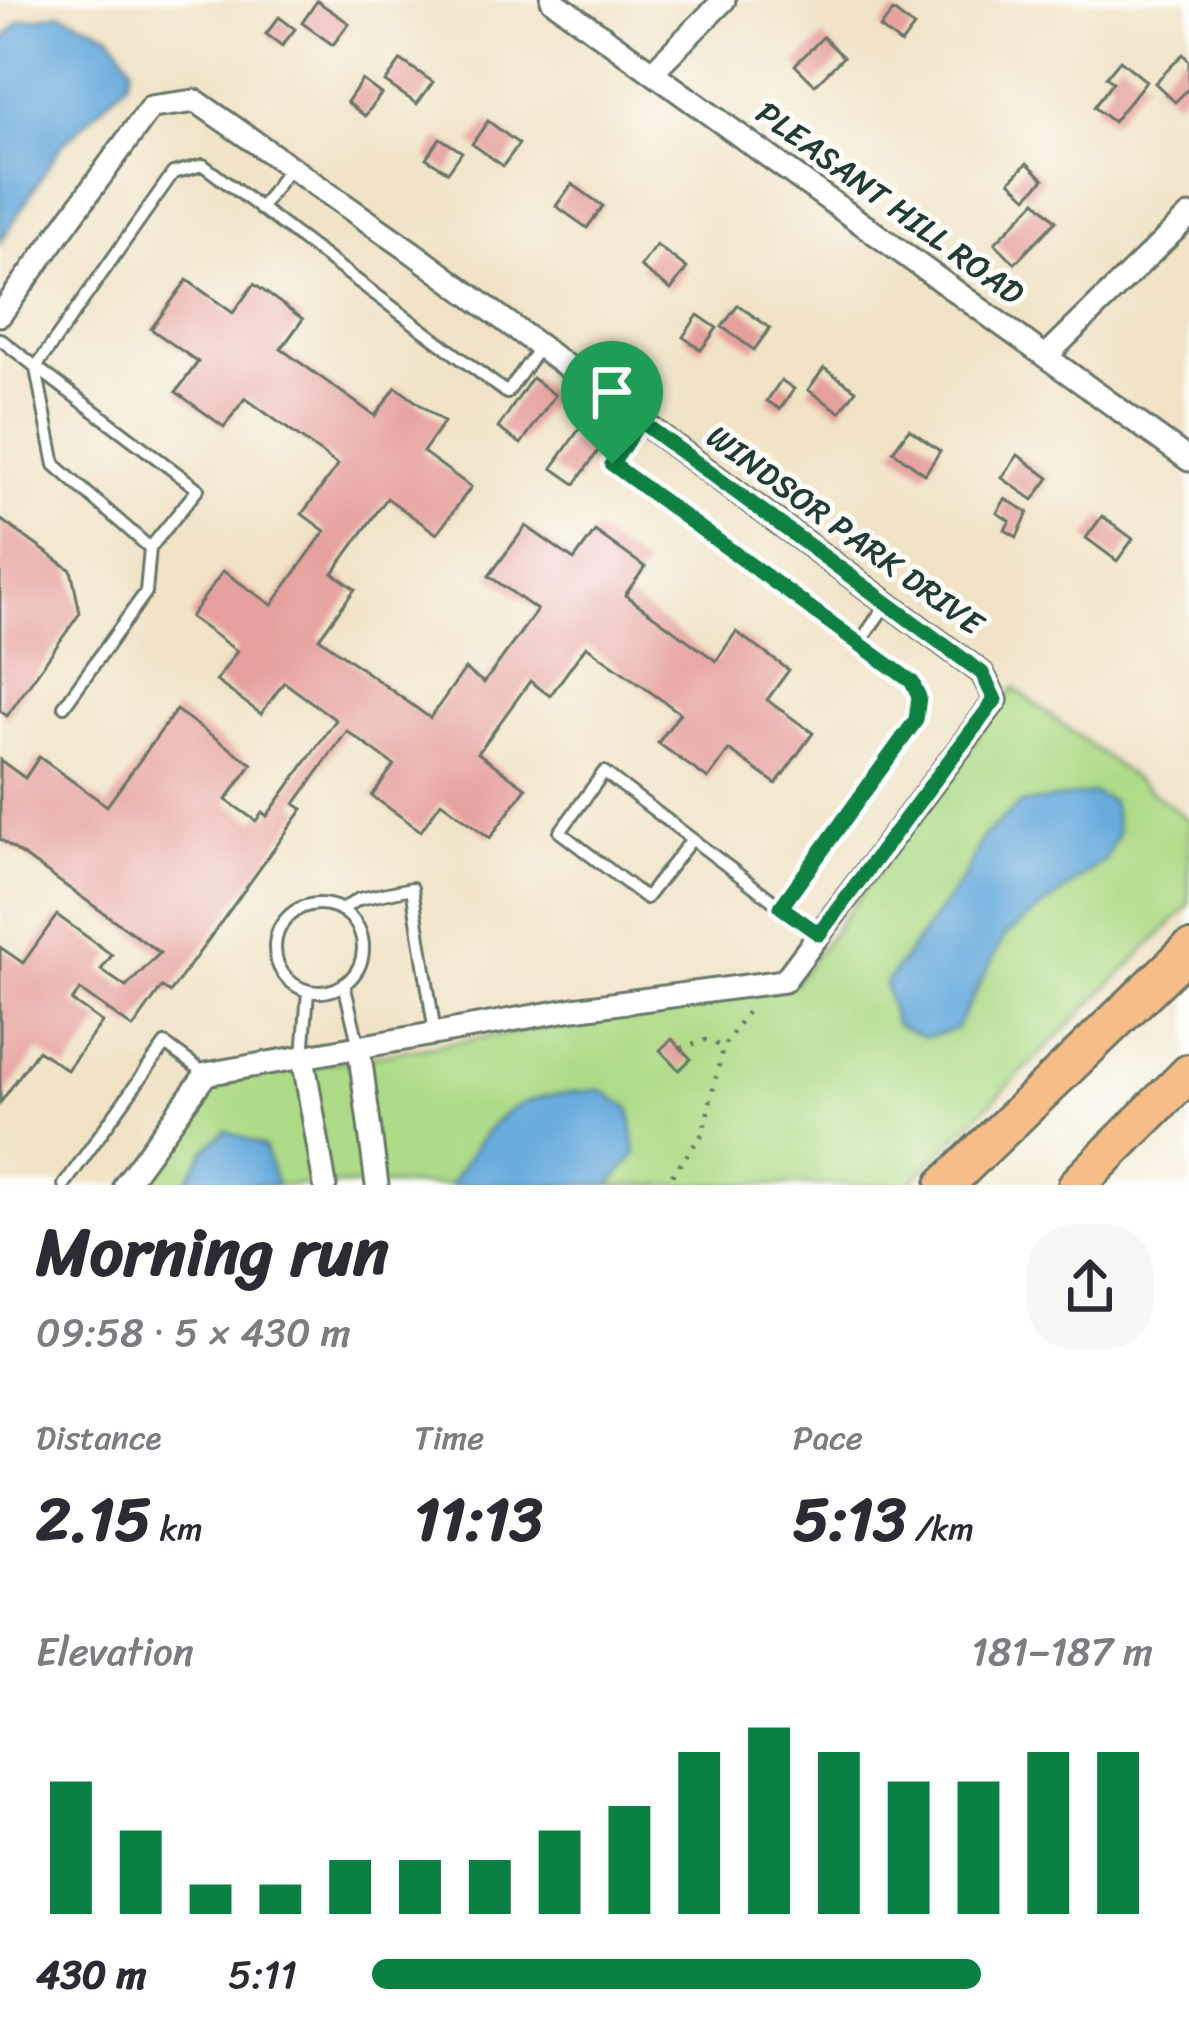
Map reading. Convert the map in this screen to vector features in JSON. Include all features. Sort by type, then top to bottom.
[{"type":"main road","points":[[945,1185],[1189,950]]},
{"type":"main road","points":[[1077,1185],[1189,1073]]},
{"type":"street","name":"PLEASANT HILL ROAD","points":[[552,0],[1189,460]]},
{"type":"street","points":[[652,72],[724,0]]},
{"type":"street","name":"WINDSOR PARK DRIVE","points":[[0,315],[151,107],[196,101],[982,673],[995,700],[784,981],[206,1074]]},
{"type":"street","points":[[1046,356],[1189,216]]},
{"type":"street","points":[[359,1047],[377,1185]]},
{"type":"street","points":[[303,1057],[326,1185]]},
{"type":"street","points":[[125,1185],[206,1074]]},
{"type":"lane","points":[[151,548],[55,464],[36,367],[173,173],[203,165],[507,393],[540,347]]},
{"type":"lane","points":[[260,209],[290,167]]},
{"type":"lane","points":[[0,339],[198,490],[151,548],[146,592],[64,706]]},
{"type":"lane","points":[[640,421],[612,464],[912,682],[919,697],[916,720],[781,907]]},
{"type":"lane","points":[[859,644],[887,603]]},
{"type":"lane","points":[[692,839],[646,898],[560,832],[604,772],[819,934]]},
{"type":"lane","points":[[341,910],[362,940],[360,965],[344,984],[308,991],[279,968],[278,931],[304,906],[341,910],[359,899],[412,888],[435,1034]]},
{"type":"lane","points":[[344,984],[359,1047]]},
{"type":"lane","points":[[303,1057],[308,991]]},
{"type":"lane","points":[[64,1185],[165,1044],[206,1074]]},
{"type":"path","points":[[665,1185],[703,1132],[723,1047],[753,1004],[756,985]]},
{"type":"path","points":[[681,1048],[705,1040],[723,1047]]},
{"type":"green space","points":[[1014,688],[1189,820],[1189,906],[908,1185],[138,1185],[210,1083],[793,986]]},
{"type":"water","points":[[61,13],[110,34],[132,66],[127,82],[61,146],[0,243],[0,44],[19,21]]},
{"type":"water","points":[[1092,793],[1112,801],[1118,833],[1105,860],[1005,936],[956,1029],[924,1038],[895,1024],[885,984],[964,877],[982,838],[1020,804]]},
{"type":"water","points":[[601,1090],[630,1108],[636,1154],[610,1185],[450,1185],[481,1139],[509,1111],[545,1096]]},
{"type":"water","points":[[226,1130],[264,1147],[277,1185],[184,1185],[205,1150]]},
{"type":"building","points":[[317,1],[349,23],[333,45],[302,23]]},
{"type":"building","points":[[893,11],[914,27],[901,44],[880,28]]},
{"type":"building","points":[[279,17],[295,29],[282,46],[266,34]]},
{"type":"building","points":[[823,37],[843,57],[815,85],[795,65]]},
{"type":"building","points":[[1183,54],[1189,61],[1189,88],[1175,102],[1155,83]]},
{"type":"building","points":[[401,60],[433,82],[417,104],[385,82]]},
{"type":"building","points":[[1120,60],[1146,81],[1113,122],[1094,107],[1113,82],[1106,77]]},
{"type":"building","points":[[362,80],[381,94],[365,116],[347,102]]},
{"type":"building","points":[[488,121],[519,144],[503,166],[472,144]]},
{"type":"building","points":[[440,138],[462,152],[448,172],[426,158]]},
{"type":"building","points":[[1027,163],[1044,179],[1027,197],[1010,181]]},
{"type":"building","points":[[572,184],[603,206],[587,228],[556,206]]},
{"type":"building","points":[[1036,201],[1056,221],[1015,263],[995,243]]},
{"type":"building","points":[[656,245],[687,268],[671,290],[640,267]]},
{"type":"building","points":[[187,280],[233,313],[254,284],[303,319],[281,349],[375,416],[396,387],[444,422],[423,452],[471,487],[437,534],[387,498],[333,573],[355,589],[319,638],[430,718],[465,669],[484,683],[537,610],[489,576],[526,526],[574,560],[595,531],[645,567],[625,595],[716,661],[736,632],[789,670],[767,700],[813,733],[776,784],[729,750],[708,779],[658,743],[680,713],[586,646],[550,696],[530,681],[478,753],[526,788],[490,838],[441,802],[421,831],[372,796],[394,765],[347,731],[295,804],[303,809],[170,993],[162,987],[133,1028],[80,990],[72,1001],[102,1022],[67,1070],[38,1050],[0,1103],[0,947],[23,963],[57,915],[112,955],[101,970],[126,987],[160,953],[0,839],[0,760],[25,778],[39,757],[107,806],[176,710],[252,764],[226,800],[256,821],[262,812],[267,816],[336,720],[284,682],[261,714],[216,681],[237,651],[190,617],[223,571],[272,605],[325,531],[302,514],[338,465],[245,398],[224,427],[176,392],[198,362],[151,329]]},
{"type":"building","points":[[738,305],[770,328],[754,350],[722,327]]},
{"type":"building","points":[[698,315],[717,328],[701,350],[683,337]]},
{"type":"building","points":[[824,368],[856,390],[840,412],[808,390]]},
{"type":"building","points":[[532,378],[555,395],[521,444],[498,428]]},
{"type":"building","points":[[781,380],[794,389],[780,409],[767,401]]},
{"type":"building","points":[[587,418],[610,434],[575,484],[552,468]]},
{"type":"building","points":[[909,429],[940,451],[925,474],[893,451]]},
{"type":"building","points":[[1018,455],[1049,478],[1033,500],[1002,478]]},
{"type":"building","points":[[1005,499],[1028,512],[1017,537],[1005,530],[1010,521],[997,513]]},
{"type":"building","points":[[1102,516],[1133,539],[1117,561],[1086,538]]},
{"type":"building","points":[[0,519],[71,570],[80,613],[7,716],[0,711]]},
{"type":"building","points":[[672,1039],[691,1059],[679,1070],[660,1050]]},
{"type":"route","points":[[640,421],[982,673],[995,700],[819,934],[781,907],[916,720],[919,697],[912,682],[612,464],[640,421]]}]
